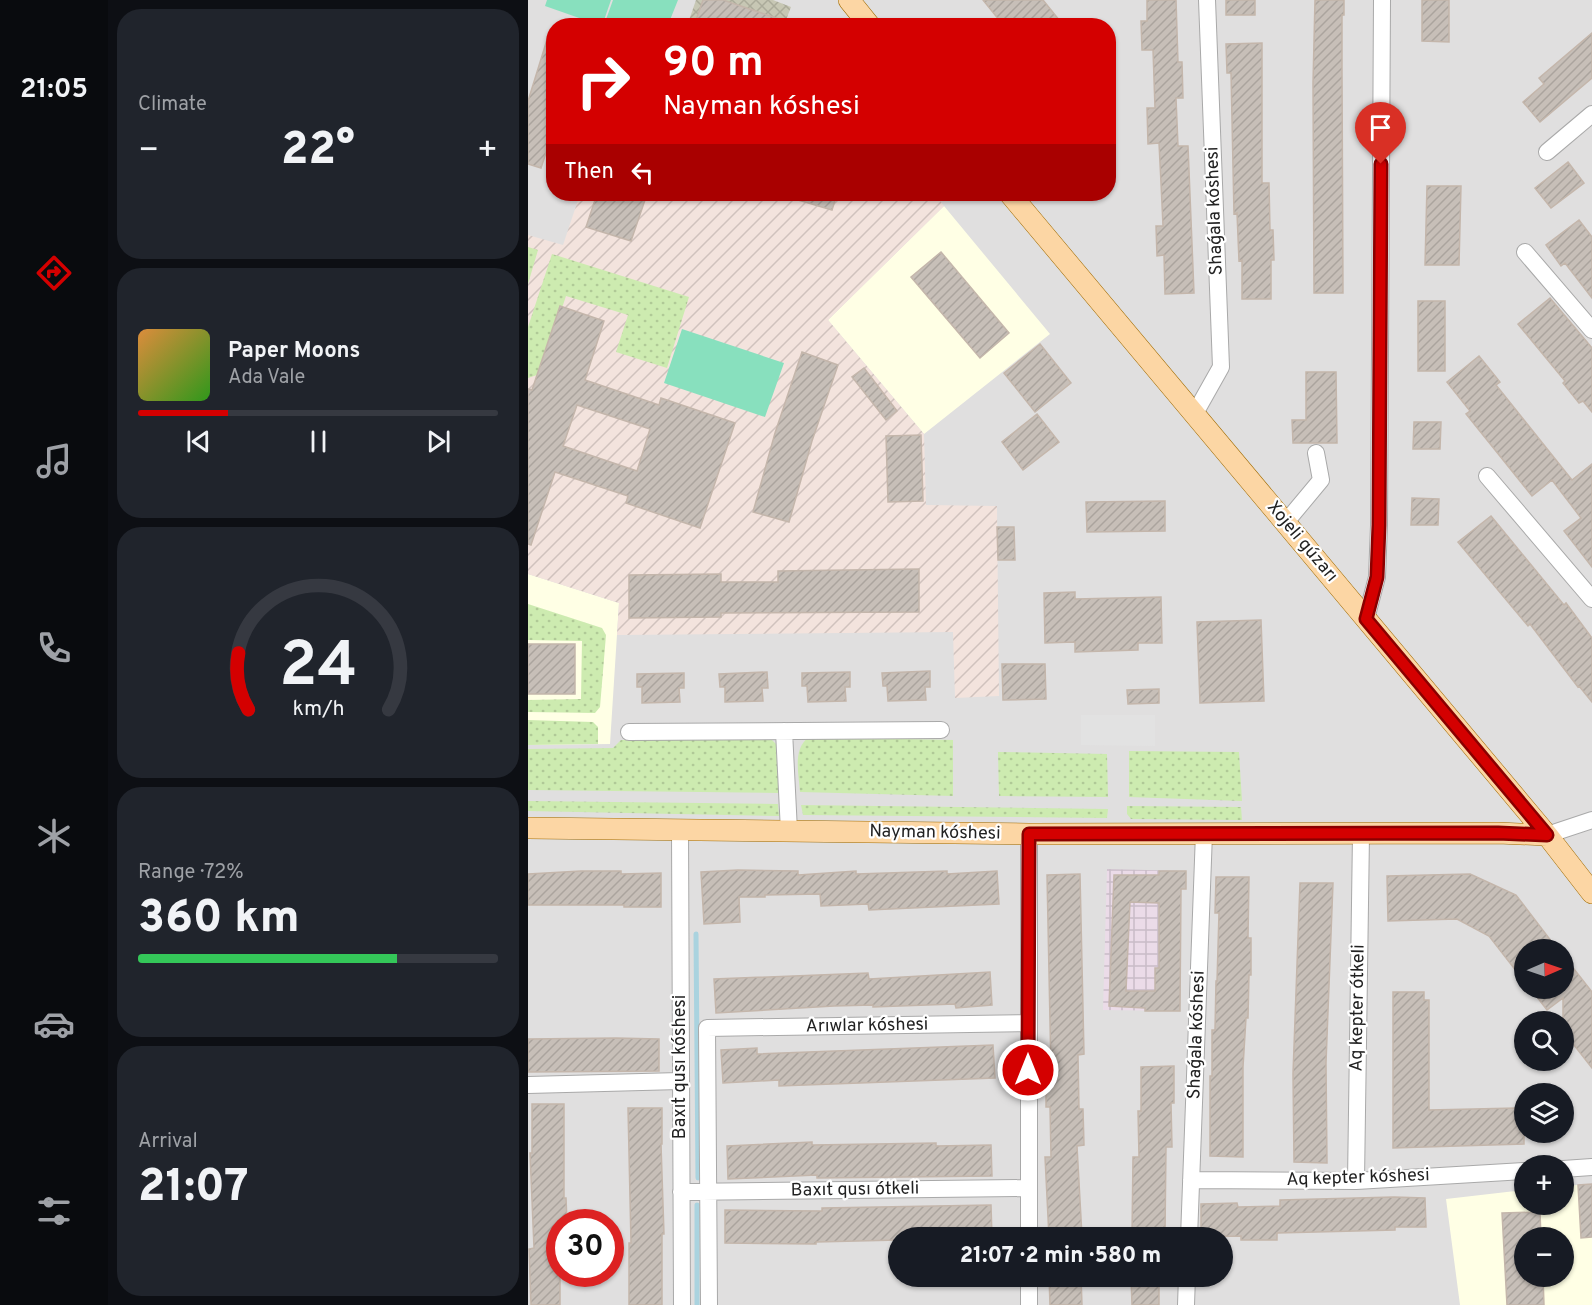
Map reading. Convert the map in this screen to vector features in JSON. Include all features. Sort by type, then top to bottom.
[{"type":"main road","points":[[849,0],[864,18]]},
{"type":"main road","name":"Xojeli gúzarı","points":[[1016,201],[1547,835],[1592,893]]},
{"type":"main road","name":"Nayman kóshesi","points":[[528,828],[1029,834],[1498,833],[1547,835]]},
{"type":"street","name":"Shaǵala kóshesi","points":[[1194,415],[1221,367],[1207,0]]},
{"type":"street","points":[[1366,619],[1377,577],[1379,525],[1382,0]]},
{"type":"street","points":[[1547,152],[1592,114]]},
{"type":"street","points":[[1525,252],[1592,330]]},
{"type":"street","points":[[1286,522],[1321,480],[1317,453]]},
{"type":"street","points":[[1487,476],[1592,599]]},
{"type":"street","points":[[629,732],[941,730]]},
{"type":"street","points":[[784,731],[789,831]]},
{"type":"street","name":"Nayman kóshesi","points":[[1547,835],[1592,820]]},
{"type":"street","name":"Baxıt qusı kóshesi","points":[[680,830],[682,1305]]},
{"type":"street","name":"Shaǵala kóshesi","points":[[1189,1227],[1204,833]]},
{"type":"street","points":[[1029,834],[1029,1227]]},
{"type":"street","name":"Aq kepter ótkeli","points":[[1356,1181],[1361,834]]},
{"type":"street","name":"Arıwlar kóshesi","points":[[707,1028],[1028,1023]]},
{"type":"street","name":"Baxıt qusı kóshesi","points":[[707,1028],[710,1305]]},
{"type":"street","points":[[528,1085],[680,1081]]},
{"type":"street","points":[[1574,1168],[1592,1167]]},
{"type":"street","name":"Aq kepter kóshesi","points":[[1191,1180],[1356,1181],[1514,1172]]},
{"type":"street","name":"Baxıt qusı ótkeli","points":[[681,1192],[1028,1188]]},
{"type":"street","points":[[1029,1287],[1029,1305]]},
{"type":"street","points":[[1186,1305],[1187,1287]]},
{"type":"shaded area","points":[[528,0],[1592,0],[1592,1305],[528,1305]]},
{"type":"shaded area","points":[[696,0],[773,0],[791,7],[787,18],[690,18]]},
{"type":"shaded area","points":[[578,201],[940,201],[944,206],[828,320],[924,434],[926,505],[997,506],[999,696],[955,698],[953,632],[617,635],[619,603],[528,574],[528,235],[563,245]]},
{"type":"shaded area","points":[[944,206],[1050,334],[924,434],[828,320]]},
{"type":"shaded area","points":[[528,574],[619,603],[610,744],[528,745]]},
{"type":"shaded area","points":[[1081,715],[1155,715],[1155,746],[1081,745]]},
{"type":"shaded area","points":[[1107,869],[1186,871],[1186,889],[1181,889],[1180,1011],[1103,1010]]},
{"type":"shaded area","points":[[1592,1184],[1592,1305],[1460,1305],[1446,1199],[1514,1191],[1514,1215],[1574,1215],[1574,1185]]},
{"type":"green space","points":[[547,0],[611,0],[605,18],[579,18],[545,6]]},
{"type":"green space","points":[[613,0],[678,0],[671,18],[607,18]]},
{"type":"green space","points":[[528,247],[538,250],[528,284]]},
{"type":"green space","points":[[552,254],[689,297],[667,368],[616,352],[628,315],[566,296],[540,374],[528,378],[528,327]]},
{"type":"green space","points":[[682,329],[784,363],[765,417],[664,383]]},
{"type":"green space","points":[[528,604],[602,628],[606,635],[600,707],[595,713],[528,712],[528,700],[581,699],[582,641],[528,640]]},
{"type":"green space","points":[[528,720],[593,722],[598,727],[598,744],[528,745]]},
{"type":"green space","points":[[809,737],[953,740],[953,796],[800,792],[798,755],[800,748]]},
{"type":"green space","points":[[771,739],[776,744],[779,793],[528,790],[528,749],[613,748],[621,740]]},
{"type":"green space","points":[[1129,751],[1239,752],[1242,801],[1129,797]]},
{"type":"green space","points":[[998,752],[1107,754],[1108,797],[999,796]]},
{"type":"green space","points":[[528,801],[778,804],[779,816],[528,811]]},
{"type":"green space","points":[[801,805],[1108,809],[1107,818],[803,815]]},
{"type":"green space","points":[[1127,806],[1241,807],[1242,820],[1131,819],[1127,814]]},
{"type":"building","points":[[703,0],[723,0],[776,18],[697,18]]},
{"type":"building","points":[[983,0],[1043,0],[1058,18],[998,18]]},
{"type":"building","points":[[1147,0],[1176,0],[1178,62],[1182,62],[1183,98],[1176,98],[1178,146],[1188,146],[1194,293],[1165,294],[1164,255],[1157,256],[1156,226],[1163,226],[1159,143],[1148,144],[1147,108],[1155,108],[1153,50],[1142,50],[1141,21],[1147,21]]},
{"type":"building","points":[[1226,0],[1255,0],[1255,15],[1226,15]]},
{"type":"building","points":[[1315,0],[1344,0],[1344,15],[1342,15],[1343,293],[1314,293]]},
{"type":"building","points":[[1422,0],[1449,0],[1449,42],[1422,41]]},
{"type":"building","points":[[1592,33],[1592,78],[1540,122],[1523,102],[1544,84],[1539,78]]},
{"type":"building","points":[[546,43],[546,153],[541,168],[528,164],[528,101]]},
{"type":"building","points":[[1262,43],[1262,183],[1269,183],[1270,230],[1273,230],[1274,260],[1271,260],[1271,299],[1242,299],[1242,260],[1239,261],[1237,213],[1234,214],[1231,73],[1227,73],[1226,44]]},
{"type":"building","points":[[1568,162],[1584,183],[1551,208],[1535,188]]},
{"type":"building","points":[[1427,186],[1461,186],[1459,265],[1425,265]]},
{"type":"building","points":[[595,201],[645,201],[631,241],[586,227]]},
{"type":"building","points":[[802,201],[835,201],[832,210]]},
{"type":"building","points":[[1579,220],[1592,237],[1592,298],[1565,263],[1561,266],[1546,245]]},
{"type":"building","points":[[941,252],[1009,333],[980,358],[911,277]]},
{"type":"building","points":[[1550,298],[1592,348],[1592,412],[1583,401],[1579,403],[1563,383],[1565,381],[1518,324]]},
{"type":"building","points":[[1418,301],[1445,301],[1445,371],[1418,371]]},
{"type":"building","points":[[560,306],[604,321],[585,380],[659,405],[661,398],[735,423],[700,528],[626,503],[628,496],[555,472],[531,545],[528,544],[528,389],[532,390]],"holes":[[[577,405],[650,429],[637,471],[563,446]]]},
{"type":"building","points":[[1040,344],[1071,383],[1035,412],[1004,373]]},
{"type":"building","points":[[802,352],[838,365],[812,441],[789,522],[753,512],[775,433]]},
{"type":"building","points":[[1479,356],[1500,382],[1496,385],[1572,480],[1592,464],[1592,567],[1564,531],[1581,518],[1552,480],[1532,496],[1466,414],[1470,411],[1447,382]]},
{"type":"building","points":[[864,368],[897,411],[886,420],[852,377]]},
{"type":"building","points":[[1306,372],[1336,372],[1337,443],[1293,443],[1292,420],[1306,420]]},
{"type":"building","points":[[1037,414],[1059,442],[1023,470],[1002,442]]},
{"type":"building","points":[[1414,422],[1441,422],[1440,449],[1413,449]]},
{"type":"building","points":[[921,435],[923,501],[888,502],[886,436]]},
{"type":"building","points":[[1412,498],[1439,499],[1438,525],[1411,525]]},
{"type":"building","points":[[1165,501],[1165,531],[1087,532],[1086,502]]},
{"type":"building","points":[[1491,516],[1564,605],[1566,603],[1592,638],[1592,702],[1530,624],[1528,626],[1458,542]]},
{"type":"building","points":[[997,527],[1014,527],[1015,560],[998,560]]},
{"type":"building","points":[[919,569],[919,612],[721,613],[721,617],[629,618],[629,575],[721,574],[721,582],[778,582],[778,571]]},
{"type":"building","points":[[1075,592],[1075,599],[1161,597],[1162,643],[1138,643],[1138,650],[1075,652],[1075,642],[1045,643],[1044,593]]},
{"type":"building","points":[[1261,620],[1264,701],[1200,703],[1197,622]]},
{"type":"building","points":[[528,644],[575,644],[575,694],[528,694]]},
{"type":"building","points":[[1002,664],[1045,664],[1046,699],[1003,700]]},
{"type":"building","points":[[930,671],[930,687],[925,687],[926,700],[888,701],[887,686],[883,686],[882,673]]},
{"type":"building","points":[[767,672],[768,688],[762,688],[763,701],[725,702],[725,687],[720,687],[719,674]]},
{"type":"building","points":[[850,672],[850,687],[845,687],[846,701],[808,702],[807,686],[802,686],[802,673]]},
{"type":"building","points":[[684,673],[684,688],[679,688],[680,702],[642,703],[642,687],[637,687],[637,674]]},
{"type":"building","points":[[1159,689],[1159,703],[1128,704],[1127,690]]},
{"type":"building","points":[[621,871],[621,874],[661,873],[661,907],[528,905],[528,874]]},
{"type":"building","points":[[798,871],[798,875],[856,871],[856,874],[947,871],[947,874],[997,871],[999,904],[869,910],[868,904],[821,906],[820,894],[765,895],[765,897],[739,897],[740,922],[704,924],[701,872]]},
{"type":"building","points":[[1159,871],[1186,871],[1186,889],[1181,889],[1180,1011],[1145,1011],[1145,1008],[1109,1006],[1114,875],[1159,875]],"holes":[[[1130,902],[1159,903],[1159,968],[1155,968],[1155,991],[1126,991]]]},
{"type":"building","points":[[1080,874],[1084,1054],[1078,1055],[1079,1109],[1083,1109],[1084,1145],[1077,1146],[1082,1227],[1048,1227],[1045,1157],[1051,1157],[1050,1107],[1046,1107],[1046,1071],[1051,1071],[1047,875]]},
{"type":"building","points":[[1470,874],[1516,895],[1550,939],[1514,939],[1514,968],[1489,936],[1457,919],[1388,921],[1387,876]]},
{"type":"building","points":[[1216,877],[1249,877],[1248,938],[1251,938],[1251,975],[1249,975],[1248,1018],[1246,1018],[1243,1067],[1243,1157],[1210,1156],[1210,1076],[1212,1076],[1212,1030],[1215,1030],[1219,913],[1215,913]]},
{"type":"building","points":[[1300,883],[1333,883],[1326,1063],[1327,1163],[1294,1162],[1293,1074]]},
{"type":"building","points":[[1574,969],[1592,992],[1592,1068],[1574,1045],[1574,1011],[1563,1011],[1563,999],[1574,999]]},
{"type":"building","points":[[990,972],[992,1005],[956,1008],[955,1004],[834,1006],[716,1013],[714,979],[868,973],[869,979]]},
{"type":"building","points":[[1393,992],[1424,992],[1424,1000],[1429,1000],[1429,1110],[1514,1108],[1514,1143],[1524,1144],[1393,1148]]},
{"type":"building","points":[[1538,999],[1562,999],[1547,1010]]},
{"type":"building","points":[[528,1039],[659,1039],[659,1071],[528,1072]]},
{"type":"building","points":[[993,1045],[995,1078],[779,1086],[779,1080],[723,1083],[721,1050],[757,1048],[757,1054]]},
{"type":"building","points":[[1174,1066],[1174,1103],[1171,1103],[1172,1147],[1166,1147],[1165,1227],[1132,1227],[1133,1157],[1139,1157],[1138,1111],[1141,1111],[1141,1067]]},
{"type":"building","points":[[532,1104],[564,1104],[564,1198],[566,1198],[566,1209],[546,1209],[546,1287],[560,1287],[560,1305],[531,1305],[529,1249],[534,1248],[530,1153],[532,1153]]},
{"type":"building","points":[[628,1108],[662,1108],[664,1234],[662,1234],[662,1305],[629,1305],[629,1243],[631,1243]]},
{"type":"building","points":[[812,1142],[812,1145],[936,1143],[936,1146],[991,1145],[992,1176],[817,1178],[817,1175],[728,1179],[727,1146]]},
{"type":"building","points":[[1592,1184],[1592,1237],[1581,1238],[1578,1185]]},
{"type":"building","points":[[1425,1198],[1426,1227],[1277,1233],[1277,1240],[1241,1240],[1241,1236],[1233,1236],[1233,1227],[1201,1227],[1201,1204],[1237,1203],[1238,1207],[1280,1206],[1280,1200]]},
{"type":"building","points":[[991,1205],[992,1227],[888,1227],[888,1240],[816,1242],[816,1244],[725,1243],[725,1210],[822,1211],[822,1208]]},
{"type":"building","points":[[1502,1213],[1540,1215],[1541,1227],[1514,1227],[1514,1287],[1543,1287],[1544,1305],[1507,1305]]},
{"type":"building","points":[[1049,1287],[1081,1287],[1082,1305],[1050,1305]]},
{"type":"building","points":[[1131,1287],[1159,1287],[1159,1305],[1132,1305]]},
{"type":"waterway","points":[[696,934],[698,1178]]},
{"type":"waterway","points":[[697,1205],[697,1305]]},
{"type":"route","points":[[1028,1070],[1029,834],[1498,833],[1547,835],[1366,619],[1377,577],[1379,525],[1381,164]]}]
